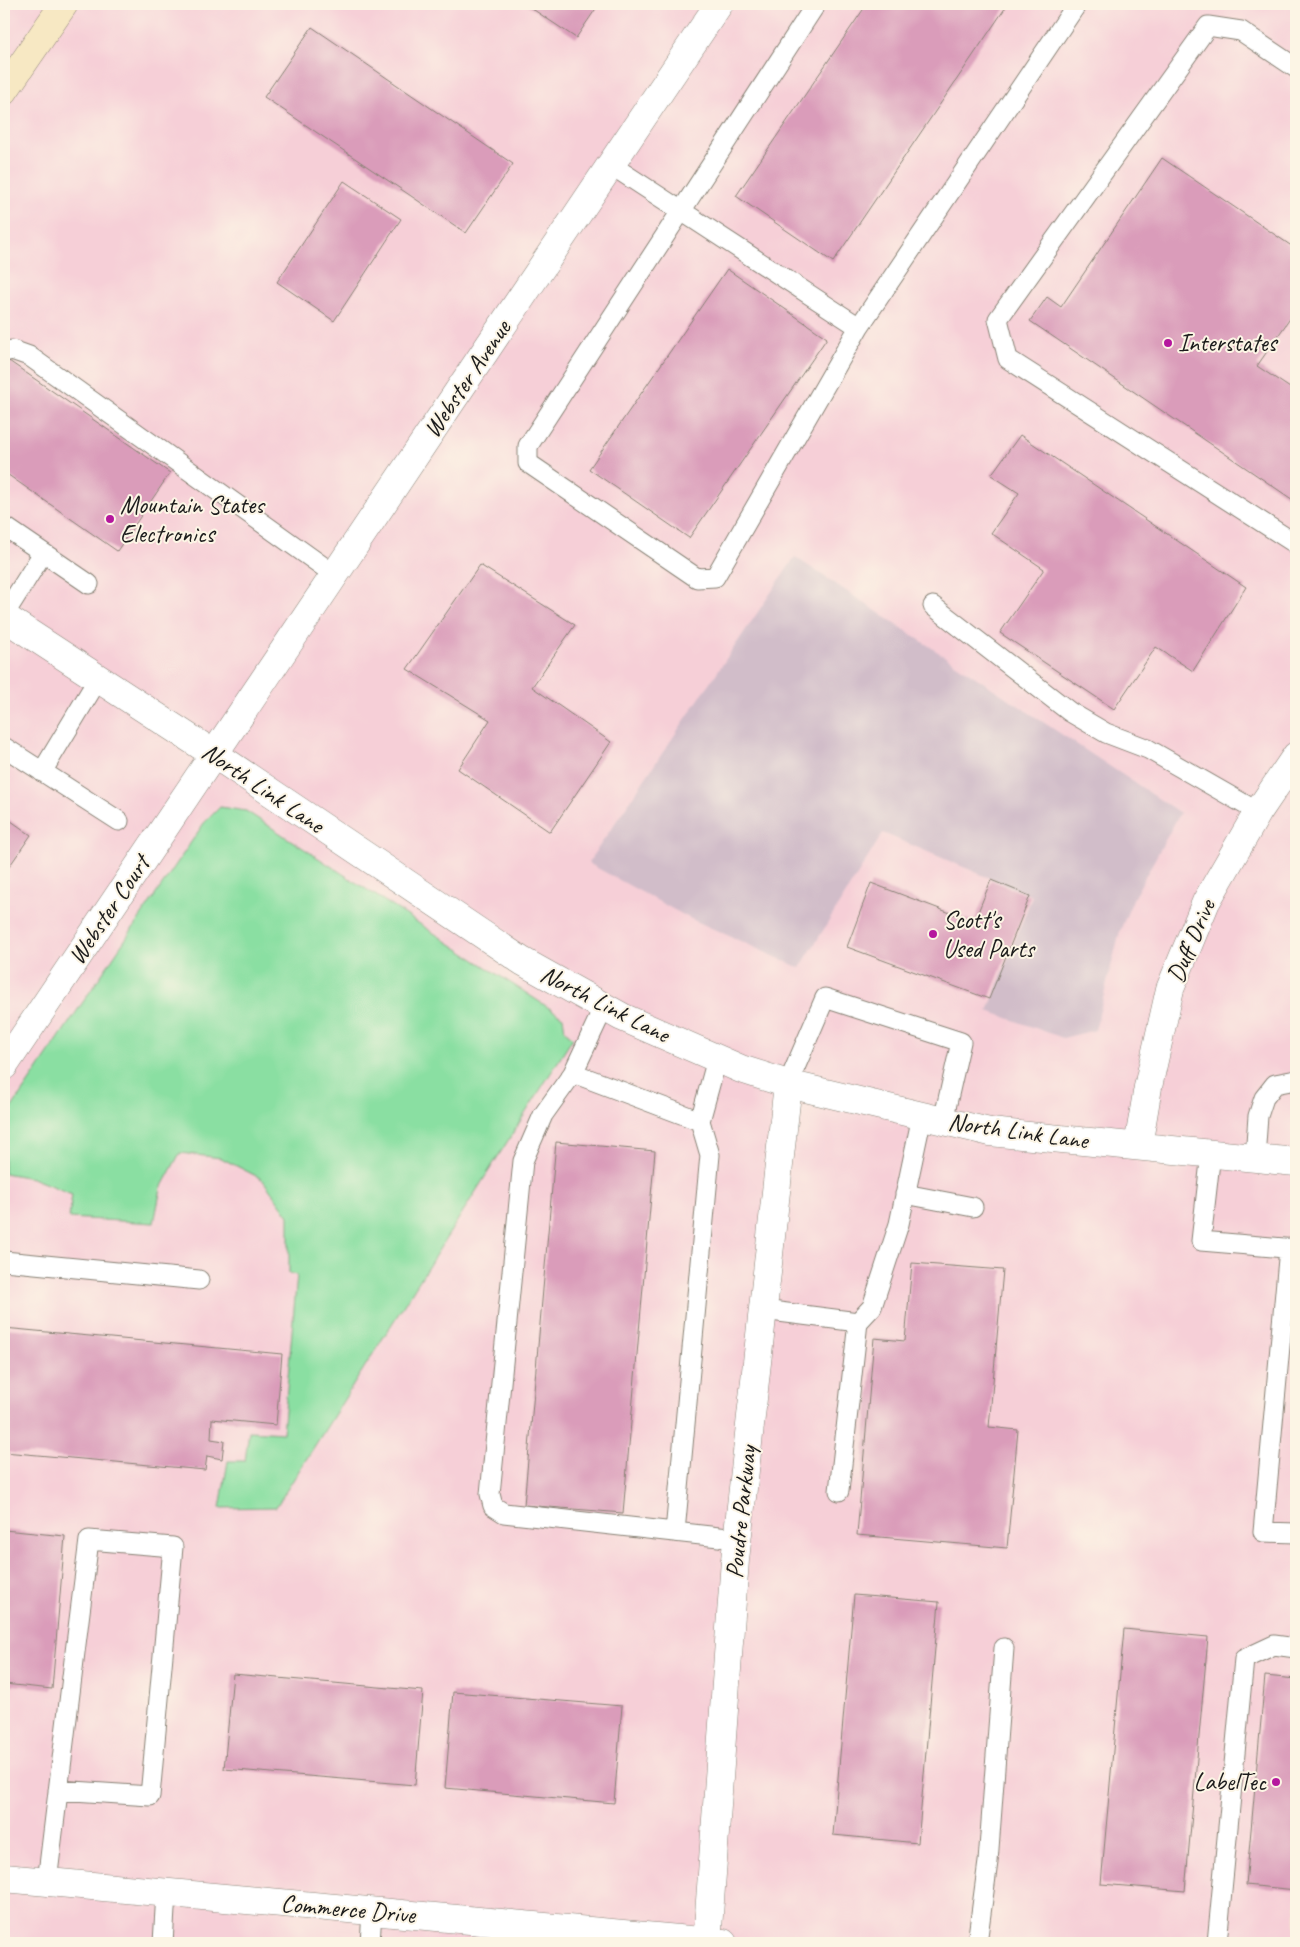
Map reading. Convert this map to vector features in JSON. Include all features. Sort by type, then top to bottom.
[{"type":"street","points":[[4,91],[64,4]]},
{"type":"street","name":"Webster Avenue","points":[[214,754],[719,4]]},
{"type":"street","name":"North Link Lane","points":[[4,616],[214,754],[522,961],[622,1017],[740,1069],[788,1084],[990,1132],[1296,1162]]},
{"type":"street","name":"Webster Court","points":[[4,1066],[214,754]]},
{"type":"street","name":"Duff Drive","points":[[1138,1146],[1148,1087],[1170,990],[1206,902],[1258,812],[1296,756]]},
{"type":"street","name":"Poudre Parkway","points":[[715,1942],[737,1539],[788,1084]]},
{"type":"street","name":"Commerce Drive","points":[[4,1878],[372,1912],[571,1936],[715,1942]]},
{"type":"lane","points":[[816,4],[528,446],[528,463],[697,578],[715,577],[859,326],[1077,4]]},
{"type":"lane","points":[[1296,68],[1241,31],[1208,26],[998,319],[1008,359],[1296,544]]},
{"type":"lane","points":[[610,165],[859,326]]},
{"type":"lane","points":[[4,352],[12,350],[28,356],[335,575]]},
{"type":"lane","points":[[4,526],[89,584]]},
{"type":"lane","points":[[4,616],[43,553]]},
{"type":"lane","points":[[933,606],[1070,712],[1106,733],[1148,748],[1258,812]]},
{"type":"lane","points":[[42,772],[98,679]]},
{"type":"lane","points":[[4,747],[119,821]]},
{"type":"lane","points":[[788,1084],[825,998],[961,1042],[905,1194],[899,1224],[872,1307],[858,1322],[838,1491]]},
{"type":"lane","points":[[604,1007],[573,1074],[543,1115],[523,1161],[490,1494],[493,1506],[504,1513],[737,1539]]},
{"type":"lane","points":[[675,1532],[710,1155],[700,1121],[717,1059]]},
{"type":"lane","points":[[573,1074],[700,1121]]},
{"type":"lane","points":[[1255,1158],[1258,1116],[1264,1098],[1275,1084],[1296,1080]]},
{"type":"lane","points":[[1211,1153],[1201,1241],[1293,1249],[1264,1532],[1296,1533]]},
{"type":"lane","points":[[905,1194],[973,1207]]},
{"type":"lane","points":[[4,1261],[199,1280]]},
{"type":"lane","points":[[763,1310],[858,1322]]},
{"type":"lane","points":[[48,1882],[58,1790],[89,1540],[172,1547],[150,1796],[58,1790]]},
{"type":"lane","points":[[1217,1943],[1244,1659],[1274,1646],[1296,1648]]},
{"type":"lane","points":[[977,1943],[988,1862],[1004,1648]]},
{"type":"lane","points":[[162,1943],[166,1893]]},
{"type":"lane","points":[[370,1943],[372,1912]]},
{"type":"shaded area","points":[[4,4],[1296,4],[1296,1943],[4,1943]]},
{"type":"shaded area","points":[[795,557],[1180,813],[1133,899],[1120,931],[1095,1030],[1063,1038],[988,1011],[1032,896],[883,833],[800,968],[689,918],[588,863]]},
{"type":"green space","points":[[220,807],[246,811],[563,1017],[565,1031],[573,1038],[276,1507],[220,1508],[228,1461],[245,1461],[249,1431],[283,1433],[297,1275],[289,1273],[289,1216],[262,1179],[221,1158],[180,1153],[161,1188],[154,1223],[69,1218],[72,1194],[32,1178],[4,1173],[4,1119],[204,823]]},
{"type":"building","points":[[525,4],[599,4],[576,38]]},
{"type":"building","points":[[867,4],[1008,4],[833,262],[736,196]]},
{"type":"building","points":[[312,27],[513,164],[466,233],[264,97]]},
{"type":"building","name":"Interstates","points":[[1162,158],[1296,249],[1296,310],[1257,366],[1296,392],[1296,502],[1030,321],[1047,297],[1061,307]]},
{"type":"building","points":[[344,181],[401,219],[334,321],[277,282]]},
{"type":"building","points":[[727,269],[827,338],[689,538],[589,469]]},
{"type":"building","points":[[9,361],[170,473],[117,551],[4,472],[4,369]]},
{"type":"building","points":[[1020,435],[1246,587],[1193,671],[1156,647],[1114,709],[1000,633],[1044,569],[991,533],[1019,493],[991,475]]},
{"type":"building","points":[[480,565],[575,625],[532,687],[611,742],[550,832],[458,769],[490,720],[407,669]]},
{"type":"building","points":[[4,816],[31,835],[4,874]]},
{"type":"building","name":"Scott's Used Parts","points":[[991,880],[1030,896],[989,999],[847,947],[871,883],[974,922]]},
{"type":"building","points":[[556,1142],[655,1151],[623,1513],[524,1505]]},
{"type":"building","points":[[912,1263],[1003,1270],[989,1427],[1018,1430],[1007,1548],[857,1535],[874,1338],[905,1341]]},
{"type":"building","points":[[4,1328],[282,1354],[276,1425],[212,1419],[211,1439],[224,1441],[222,1459],[207,1456],[205,1470],[4,1452]]},
{"type":"building","points":[[4,1530],[65,1536],[52,1689],[4,1684]]},
{"type":"building","points":[[854,1595],[939,1602],[918,1843],[833,1835]]},
{"type":"building","points":[[1124,1629],[1208,1637],[1185,1891],[1101,1884]]},
{"type":"building","points":[[233,1674],[423,1691],[415,1785],[224,1769]]},
{"type":"building","name":"LabelTec","points":[[1265,1676],[1296,1679],[1296,1890],[1246,1885]]},
{"type":"building","points":[[453,1692],[622,1706],[614,1803],[445,1788]]},
{"type":"place","name":"Interstates","points":[[1168,343]]},
{"type":"place","name":"Mountain States Electronics","points":[[110,519]]},
{"type":"place","name":"Scott's Used Parts","points":[[933,934]]},
{"type":"place","name":"LabelTec","points":[[1276,1782]]}]
